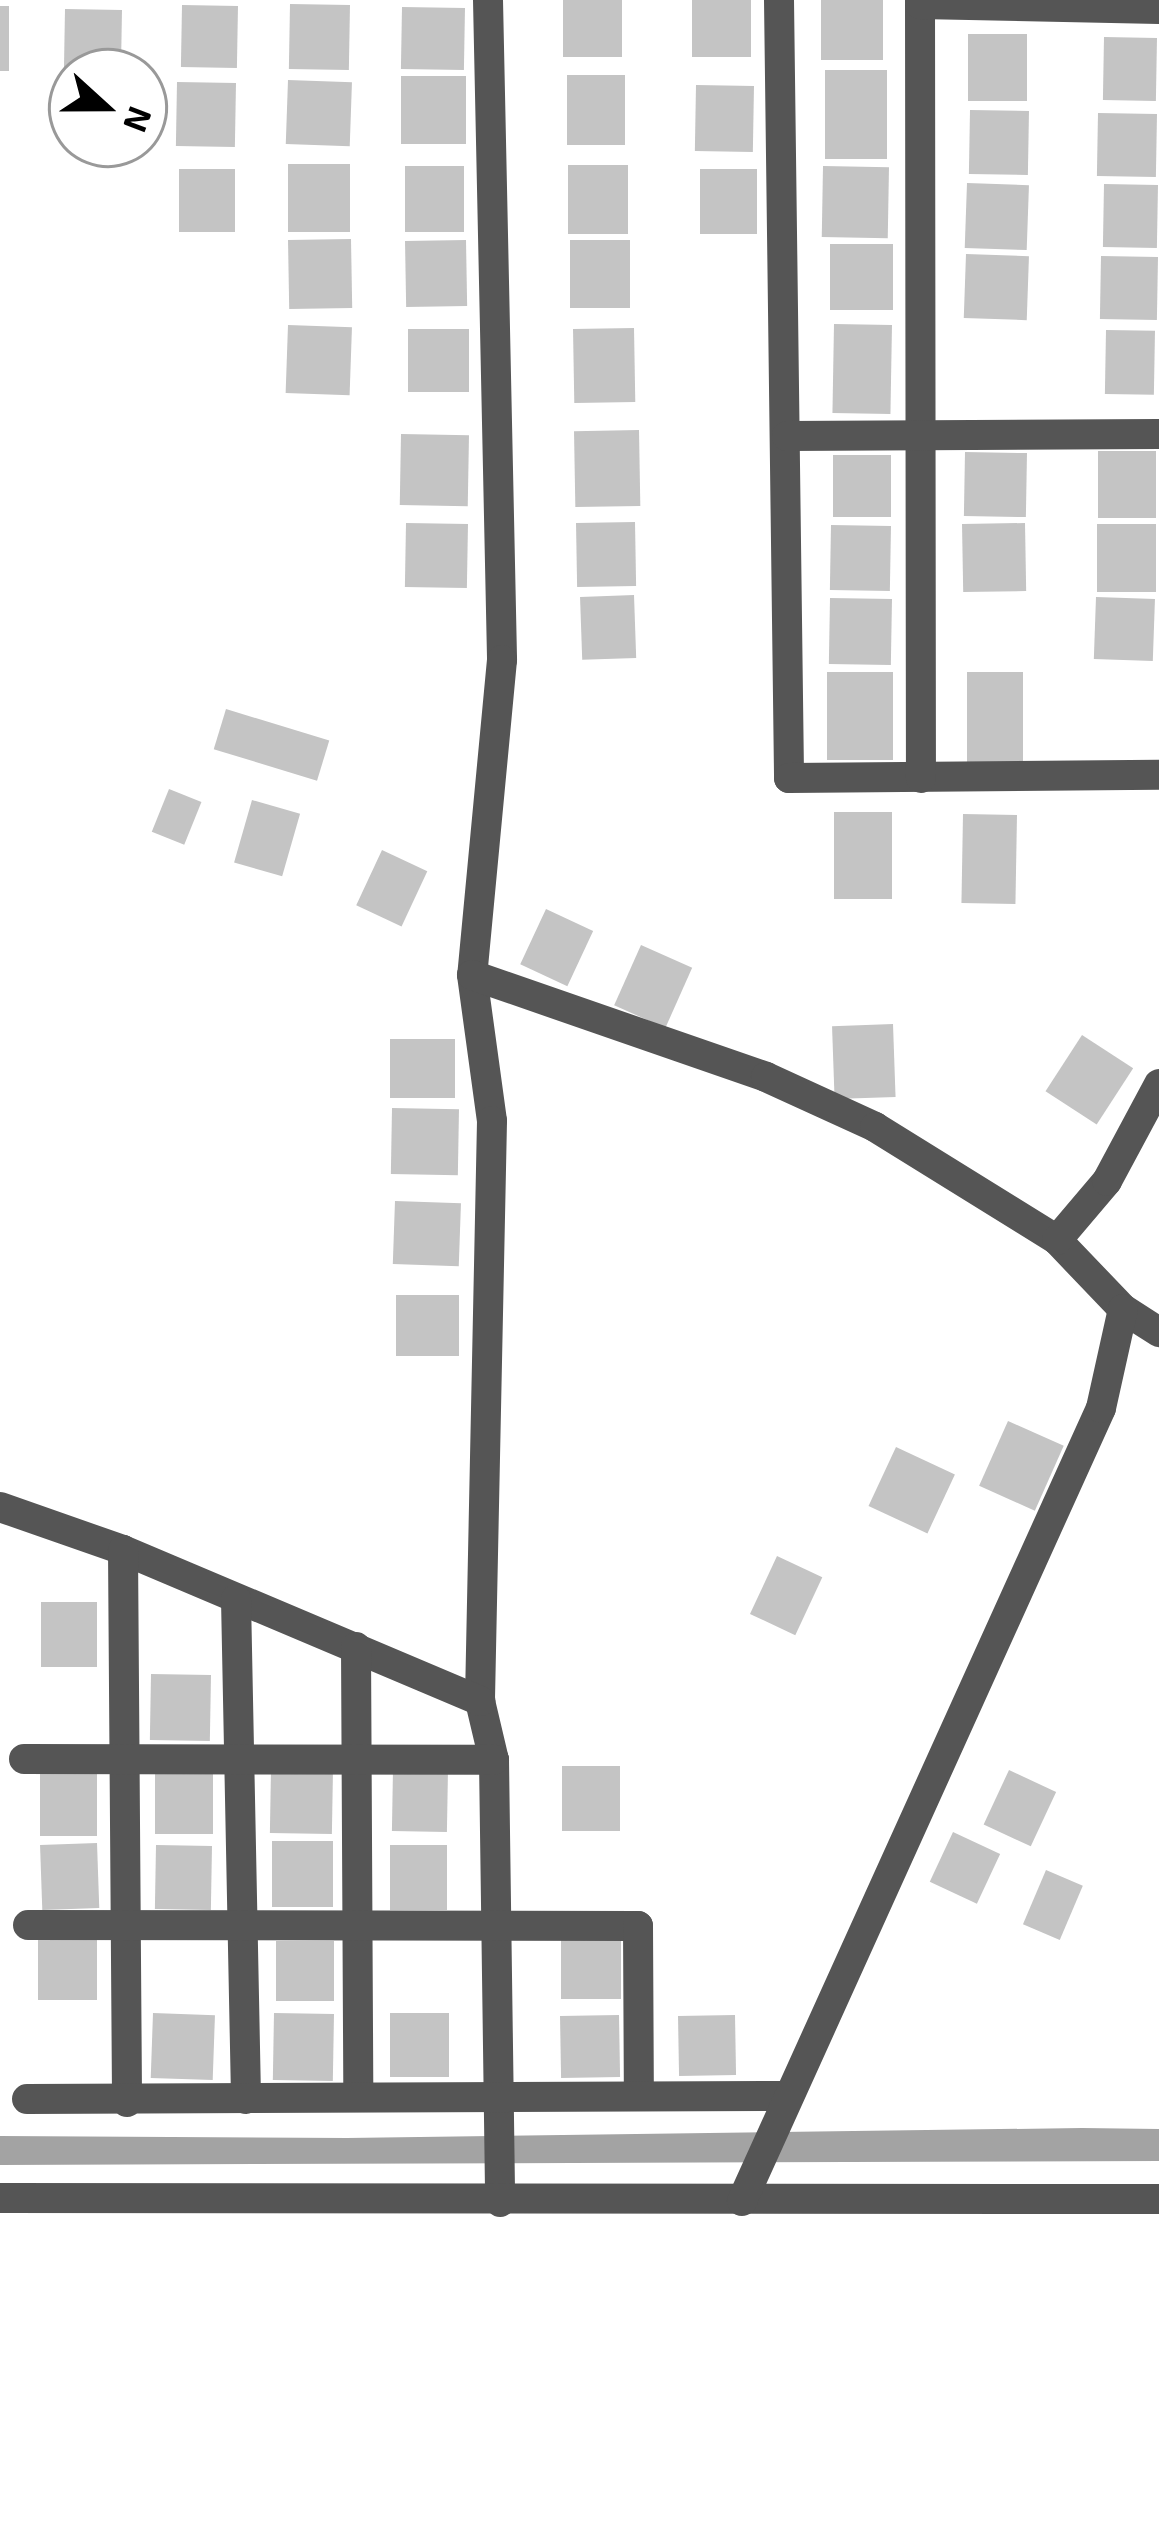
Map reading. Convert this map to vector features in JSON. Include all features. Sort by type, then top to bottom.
[{"type":"street","points":[[488,0],[502,660],[472,975],[493,1121],[480,1701],[494,1760],[499,2189]]},
{"type":"street","points":[[779,0],[789,778],[1159,775]]},
{"type":"street","points":[[920,778],[920,2],[1159,9]]},
{"type":"street","points":[[787,436],[1159,434]]},
{"type":"street","points":[[472,975],[766,1077],[875,1127],[1057,1240],[1124,1309],[1159,1332]]},
{"type":"street","points":[[1057,1240],[1107,1181],[1159,1084]]},
{"type":"street","points":[[742,2201],[1101,1408],[1124,1309]]},
{"type":"street","points":[[0,1508],[124,1550],[480,1701]]},
{"type":"street","points":[[124,1550],[127,2102]]},
{"type":"street","points":[[236,1599],[246,2099]]},
{"type":"street","points":[[356,1647],[358,2097]]},
{"type":"street","points":[[24,1759],[494,1760]]},
{"type":"street","points":[[28,1925],[498,1922],[638,1926],[639,2094]]},
{"type":"street","points":[[27,2099],[127,2102],[639,2094],[782,2107]]},
{"type":"street","points":[[0,2198],[499,2189],[742,2201],[1159,2199]]},
{"type":"shaded area","points":[[1159,2129],[1159,2161],[0,2165],[0,2136],[347,2138]]},
{"type":"building","points":[[563,0],[622,0],[622,57],[563,57]]},
{"type":"building","points":[[692,0],[751,0],[751,57],[692,57]]},
{"type":"building","points":[[821,0],[883,0],[883,60],[821,60]]},
{"type":"building","points":[[290,4],[350,5],[349,70],[289,69]]},
{"type":"building","points":[[182,5],[238,6],[237,68],[181,67]]},
{"type":"building","points":[[0,6],[9,6],[9,71],[0,71]]},
{"type":"building","points":[[402,7],[465,8],[464,70],[401,69]]},
{"type":"building","points":[[65,9],[122,10],[121,48],[64,48]]},
{"type":"building","points":[[968,34],[1027,34],[1027,101],[968,101]]},
{"type":"building","points":[[1104,37],[1157,38],[1156,101],[1103,100]]},
{"type":"building","points":[[825,70],[887,70],[887,159],[825,159]]},
{"type":"building","points":[[567,75],[625,75],[625,145],[567,145]]},
{"type":"building","points":[[401,76],[466,76],[466,144],[401,144]]},
{"type":"building","points":[[288,80],[352,82],[350,146],[286,144]]},
{"type":"building","points":[[177,82],[236,83],[235,147],[176,146]]},
{"type":"building","points":[[696,85],[754,86],[753,152],[695,151]]},
{"type":"building","points":[[970,110],[1029,111],[1028,175],[969,174]]},
{"type":"building","points":[[1098,113],[1157,114],[1156,177],[1097,176]]},
{"type":"building","points":[[288,164],[350,164],[350,232],[288,232]]},
{"type":"building","points":[[568,165],[628,165],[628,234],[568,234]]},
{"type":"building","points":[[405,166],[464,166],[464,232],[405,232]]},
{"type":"building","points":[[823,166],[889,167],[888,238],[822,237]]},
{"type":"building","points":[[179,169],[235,169],[235,232],[179,232]]},
{"type":"building","points":[[700,169],[757,169],[757,234],[700,234]]},
{"type":"building","points":[[967,183],[1029,185],[1027,250],[965,248]]},
{"type":"building","points":[[1104,184],[1158,185],[1157,248],[1103,247]]},
{"type":"building","points":[[351,239],[352,308],[289,309],[288,240]]},
{"type":"building","points":[[466,240],[467,306],[406,307],[405,241]]},
{"type":"building","points":[[570,240],[630,240],[630,308],[570,308]]},
{"type":"building","points":[[830,244],[893,244],[893,310],[830,310]]},
{"type":"building","points":[[966,254],[1029,256],[1027,320],[964,318]]},
{"type":"building","points":[[1101,256],[1158,257],[1157,320],[1100,319]]},
{"type":"building","points":[[834,324],[892,325],[890,414],[832,413]]},
{"type":"building","points":[[288,325],[352,327],[350,395],[286,393]]},
{"type":"building","points":[[634,328],[635,402],[574,403],[573,329]]},
{"type":"building","points":[[408,329],[469,329],[469,392],[408,392]]},
{"type":"building","points":[[1106,330],[1155,331],[1154,395],[1105,394]]},
{"type":"building","points":[[639,430],[640,506],[575,507],[574,431]]},
{"type":"building","points":[[401,434],[469,435],[468,506],[400,505]]},
{"type":"building","points":[[1098,451],[1156,451],[1156,518],[1098,518]]},
{"type":"building","points":[[965,452],[1027,453],[1026,517],[964,516]]},
{"type":"building","points":[[833,455],[891,455],[891,517],[833,517]]},
{"type":"building","points":[[635,522],[636,586],[577,587],[576,523]]},
{"type":"building","points":[[406,523],[468,524],[467,588],[405,587]]},
{"type":"building","points":[[1025,523],[1026,591],[963,592],[962,524]]},
{"type":"building","points":[[1097,524],[1156,524],[1156,592],[1097,592]]},
{"type":"building","points":[[831,525],[891,526],[890,591],[830,590]]},
{"type":"building","points":[[634,595],[636,658],[582,660],[580,597]]},
{"type":"building","points":[[1096,597],[1155,599],[1153,661],[1094,659]]},
{"type":"building","points":[[830,598],[892,599],[891,665],[829,664]]},
{"type":"building","points":[[827,672],[893,672],[893,760],[827,760]]},
{"type":"building","points":[[967,672],[1023,672],[1023,763],[967,763]]},
{"type":"building","points":[[226,709],[329,741],[317,781],[214,749]]},
{"type":"building","points":[[169,789],[201,802],[184,845],[152,832]]},
{"type":"building","points":[[252,800],[300,814],[282,876],[234,862]]},
{"type":"building","points":[[834,812],[892,812],[892,899],[834,899]]},
{"type":"building","points":[[963,814],[1017,815],[1015,904],[961,903]]},
{"type":"building","points":[[382,850],[427,871],[402,926],[356,905]]},
{"type":"building","points":[[546,909],[593,931],[567,986],[520,964]]},
{"type":"building","points":[[641,945],[692,968],[665,1028],[614,1005]]},
{"type":"building","points":[[893,1024],[896,1097],[835,1099],[832,1026]]},
{"type":"building","points":[[1082,1035],[1133,1068],[1097,1124],[1046,1091]]},
{"type":"building","points":[[390,1039],[455,1039],[455,1098],[390,1098]]},
{"type":"building","points":[[392,1108],[459,1109],[458,1175],[391,1174]]},
{"type":"building","points":[[395,1201],[461,1203],[459,1266],[393,1264]]},
{"type":"building","points":[[396,1295],[459,1295],[459,1356],[396,1356]]},
{"type":"building","points":[[1008,1421],[1064,1446],[1035,1511],[979,1486]]},
{"type":"building","points":[[896,1447],[955,1474],[927,1533],[869,1506]]},
{"type":"building","points":[[777,1556],[822,1577],[795,1635],[750,1614]]},
{"type":"building","points":[[41,1602],[97,1602],[97,1667],[41,1667]]},
{"type":"building","points":[[151,1674],[211,1675],[210,1741],[150,1740]]},
{"type":"building","points":[[562,1766],[620,1766],[620,1831],[562,1831]]},
{"type":"building","points":[[155,1769],[213,1769],[213,1834],[155,1834]]},
{"type":"building","points":[[271,1769],[333,1770],[332,1834],[270,1833]]},
{"type":"building","points":[[393,1769],[448,1770],[447,1832],[392,1831]]},
{"type":"building","points":[[1009,1770],[1056,1792],[1031,1846],[984,1824]]},
{"type":"building","points":[[40,1772],[97,1772],[97,1836],[40,1836]]},
{"type":"building","points":[[953,1832],[1000,1854],[977,1904],[930,1882]]},
{"type":"building","points":[[272,1841],[333,1841],[333,1907],[272,1907]]},
{"type":"building","points":[[97,1843],[99,1908],[42,1910],[40,1845]]},
{"type":"building","points":[[156,1845],[212,1846],[211,1910],[155,1909]]},
{"type":"building","points":[[390,1845],[447,1845],[447,1910],[390,1910]]},
{"type":"building","points":[[1046,1870],[1083,1886],[1060,1940],[1023,1924]]},
{"type":"building","points":[[561,1935],[621,1935],[621,1999],[561,1999]]},
{"type":"building","points":[[38,1938],[97,1938],[97,2000],[38,2000]]},
{"type":"building","points":[[276,1941],[334,1941],[334,2001],[276,2001]]},
{"type":"building","points":[[153,2013],[215,2015],[213,2080],[151,2078]]},
{"type":"building","points":[[274,2013],[334,2014],[333,2081],[273,2080]]},
{"type":"building","points":[[390,2013],[449,2013],[449,2077],[390,2077]]},
{"type":"building","points":[[619,2015],[620,2077],[561,2078],[560,2016]]},
{"type":"building","points":[[735,2015],[736,2075],[679,2076],[678,2016]]}]
